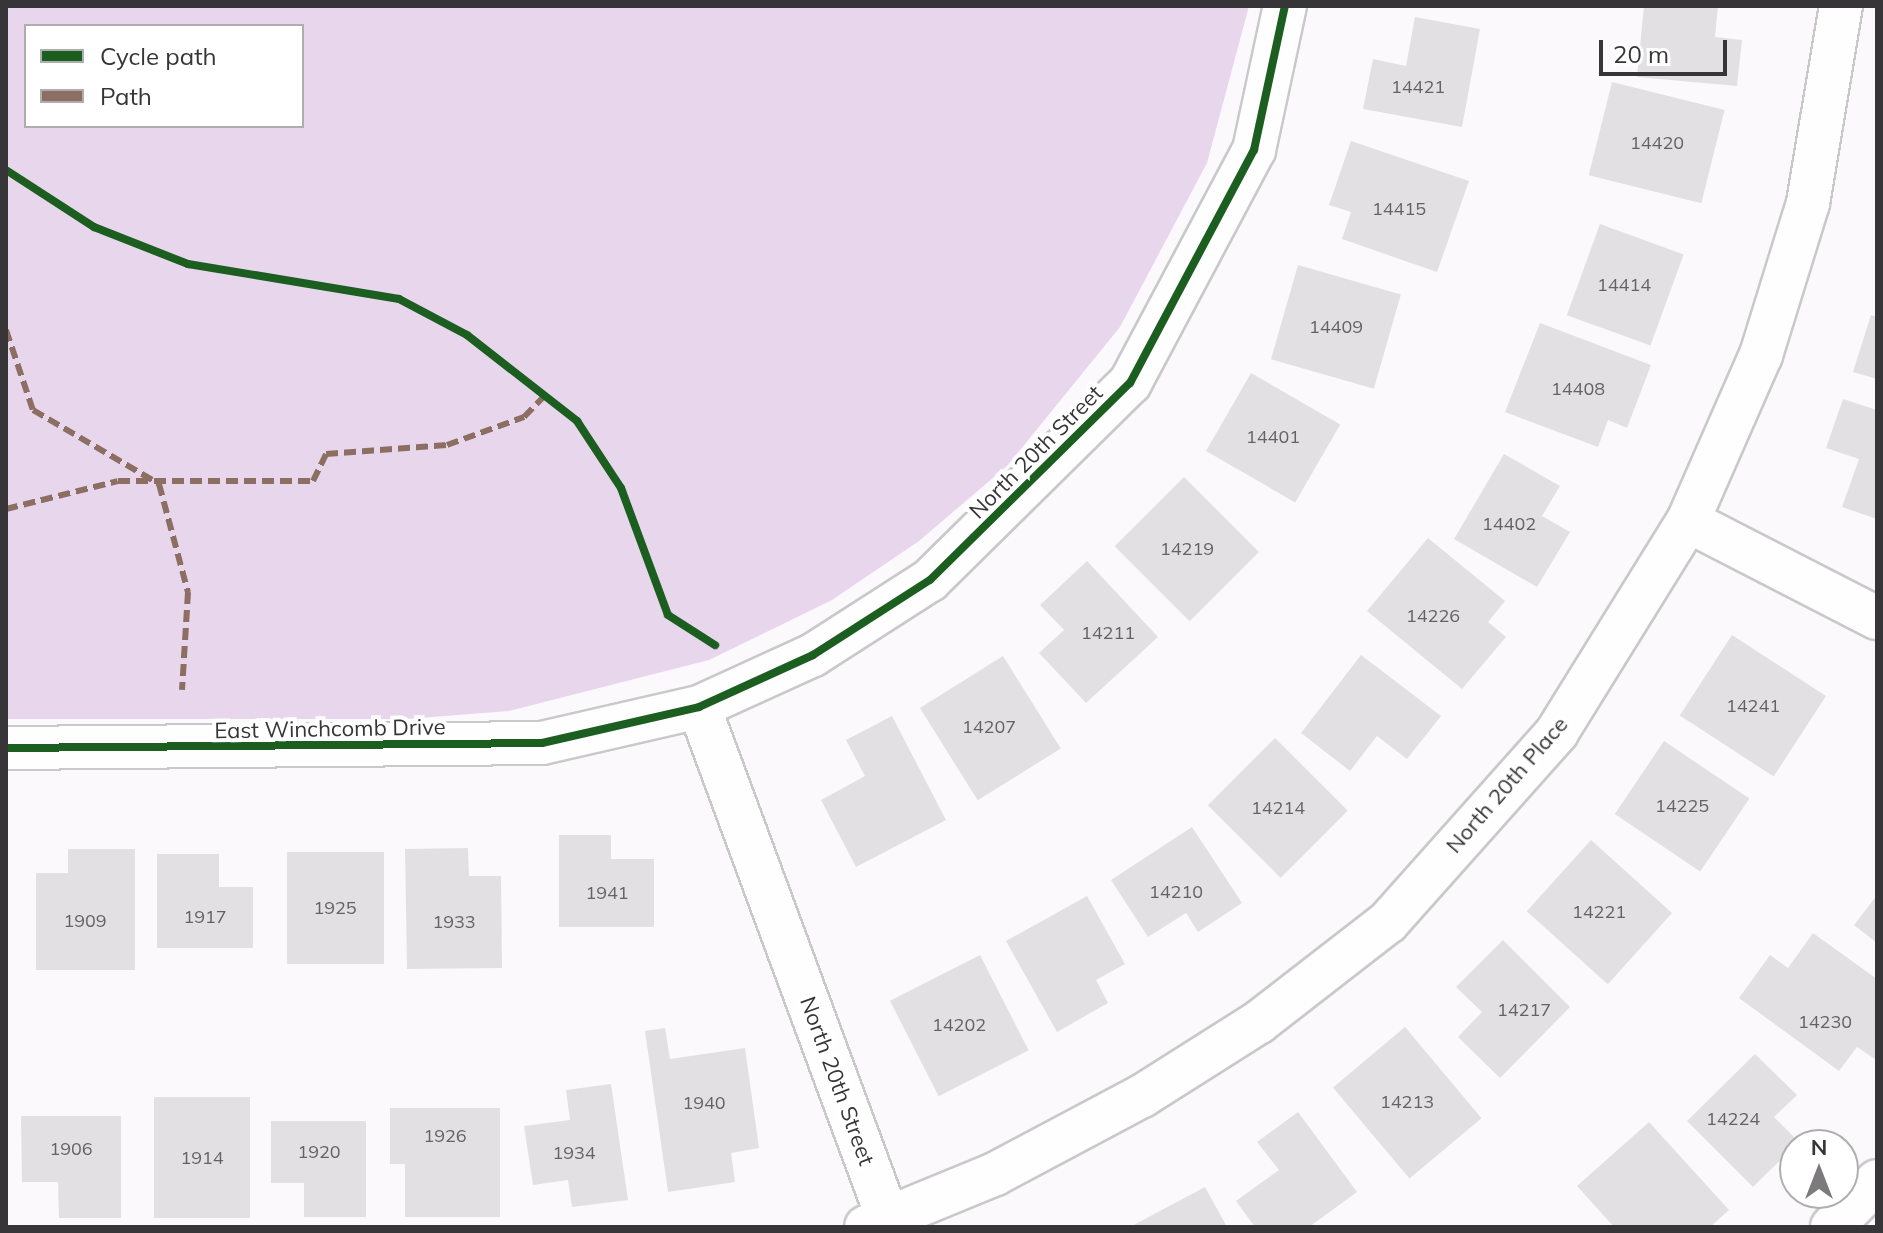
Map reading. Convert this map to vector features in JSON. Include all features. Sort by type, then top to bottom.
[{"type":"street","name":"North 20th Street","points":[[882,1225],[699,707],[813,655],[930,580],[1130,383],[1254,150],[1285,6]]},
{"type":"street","name":"North 20th Place","points":[[882,1225],[1142,1096],[1259,1022],[1388,922],[1557,732],[1688,521],[1761,355],[1808,203],[1841,6]]},
{"type":"street","points":[[1688,521],[1877,618]]},
{"type":"street","name":"East Winchcomb Drive","points":[[6,748],[542,743],[699,707]]},
{"type":"street","points":[[1832,1227],[1877,1181]]},
{"type":"shaded area","points":[[6,6],[1249,6],[1207,163],[1120,327],[1007,466],[919,541],[832,600],[709,660],[509,711],[406,719],[6,719]]},
{"type":"building","points":[[1644,6],[1718,6],[1715,37],[1742,40],[1737,86],[1637,77]]},
{"type":"building","points":[[1415,17],[1480,29],[1462,127],[1363,109],[1373,59],[1406,66]]},
{"type":"building","points":[[1612,82],[1725,110],[1701,203],[1589,175]]},
{"type":"building","points":[[1351,141],[1469,181],[1437,272],[1342,239],[1351,212],[1329,205]]},
{"type":"building","points":[[1600,224],[1684,254],[1650,346],[1567,315]]},
{"type":"building","points":[[1298,265],[1401,294],[1374,389],[1271,359]]},
{"type":"building","points":[[1871,315],[1877,317],[1877,379],[1853,372]]},
{"type":"building","points":[[1540,323],[1651,365],[1627,428],[1608,420],[1598,447],[1505,412]]},
{"type":"building","points":[[1251,373],[1340,424],[1295,502],[1206,451]]},
{"type":"building","points":[[1843,399],[1877,410],[1877,519],[1842,507],[1859,459],[1826,448]]},
{"type":"building","points":[[1504,454],[1560,486],[1542,516],[1570,532],[1537,587],[1454,539]]},
{"type":"building","points":[[1184,477],[1259,552],[1190,621],[1115,546]]},
{"type":"building","points":[[1428,538],[1505,601],[1488,622],[1506,637],[1462,689],[1367,611]]},
{"type":"building","points":[[1087,561],[1158,637],[1086,703],[1039,653],[1064,630],[1040,605]]},
{"type":"building","points":[[1732,635],[1826,696],[1774,777],[1680,716]]},
{"type":"building","points":[[1361,655],[1441,716],[1407,759],[1377,736],[1350,771],[1301,733]]},
{"type":"building","points":[[1003,656],[1061,748],[978,800],[920,708]]},
{"type":"building","points":[[892,716],[946,820],[856,867],[821,800],[865,776],[846,740]]},
{"type":"building","points":[[1275,738],[1348,811],[1281,878],[1208,805]]},
{"type":"building","points":[[1664,741],[1749,799],[1700,872],[1615,814]]},
{"type":"building","points":[[1192,827],[1242,903],[1198,932],[1186,913],[1148,937],[1111,880]]},
{"type":"building","points":[[559,835],[611,835],[611,859],[654,859],[654,927],[559,927]]},
{"type":"building","points":[[1591,840],[1672,913],[1608,984],[1527,911]]},
{"type":"building","points":[[468,848],[469,876],[501,876],[502,968],[407,969],[405,849]]},
{"type":"building","points":[[68,849],[135,849],[135,970],[36,970],[36,873],[68,873]]},
{"type":"building","points":[[287,852],[384,852],[384,964],[287,964]]},
{"type":"building","points":[[157,854],[219,854],[219,887],[253,887],[253,948],[157,948]]},
{"type":"building","points":[[1877,895],[1877,943],[1854,925]]},
{"type":"building","points":[[1087,896],[1125,964],[1096,980],[1108,1003],[1057,1032],[1006,941]]},
{"type":"building","points":[[1813,933],[1877,979],[1875,1059],[1857,1047],[1839,1071],[1739,998],[1770,955],[1788,968]]},
{"type":"building","points":[[1503,940],[1570,1007],[1500,1078],[1458,1037],[1482,1012],[1456,987]]},
{"type":"building","points":[[980,955],[1029,1050],[939,1096],[890,1001]]},
{"type":"building","points":[[1405,1027],[1481,1118],[1409,1179],[1333,1087]]},
{"type":"building","points":[[665,1028],[670,1059],[745,1048],[759,1148],[731,1153],[735,1182],[668,1192],[645,1031]]},
{"type":"building","points":[[1755,1054],[1797,1095],[1774,1117],[1786,1129],[1779,1129],[1779,1162],[1753,1187],[1687,1121]]},
{"type":"building","points":[[611,1084],[628,1200],[572,1207],[568,1180],[533,1185],[524,1126],[570,1120],[566,1090]]},
{"type":"building","points":[[154,1097],[250,1097],[250,1218],[154,1218]]},
{"type":"building","points":[[390,1108],[500,1108],[500,1217],[405,1217],[405,1164],[390,1164]]},
{"type":"building","points":[[1298,1112],[1357,1192],[1309,1227],[1255,1227],[1236,1201],[1279,1170],[1257,1142]]},
{"type":"building","points":[[21,1116],[121,1116],[121,1218],[59,1218],[58,1182],[22,1182]]},
{"type":"building","points":[[271,1121],[366,1121],[366,1217],[304,1217],[304,1183],[271,1183]]},
{"type":"building","points":[[1649,1122],[1729,1210],[1710,1227],[1614,1227],[1577,1186]]},
{"type":"building","points":[[1205,1187],[1227,1227],[1130,1227]]},
{"type":"marked path","points":[[6,330],[33,410],[159,484],[188,592],[182,690]]},
{"type":"marked path","points":[[6,509],[118,481],[313,481],[326,454],[447,445],[524,417],[546,394]]},
{"type":"cycle path","points":[[6,748],[542,743],[699,707],[813,655],[930,580],[1130,383],[1254,150],[1285,6]]},
{"type":"cycle path","points":[[6,170],[94,227],[188,264],[399,299],[467,335],[577,421],[621,488],[668,615],[715,645]]}]
